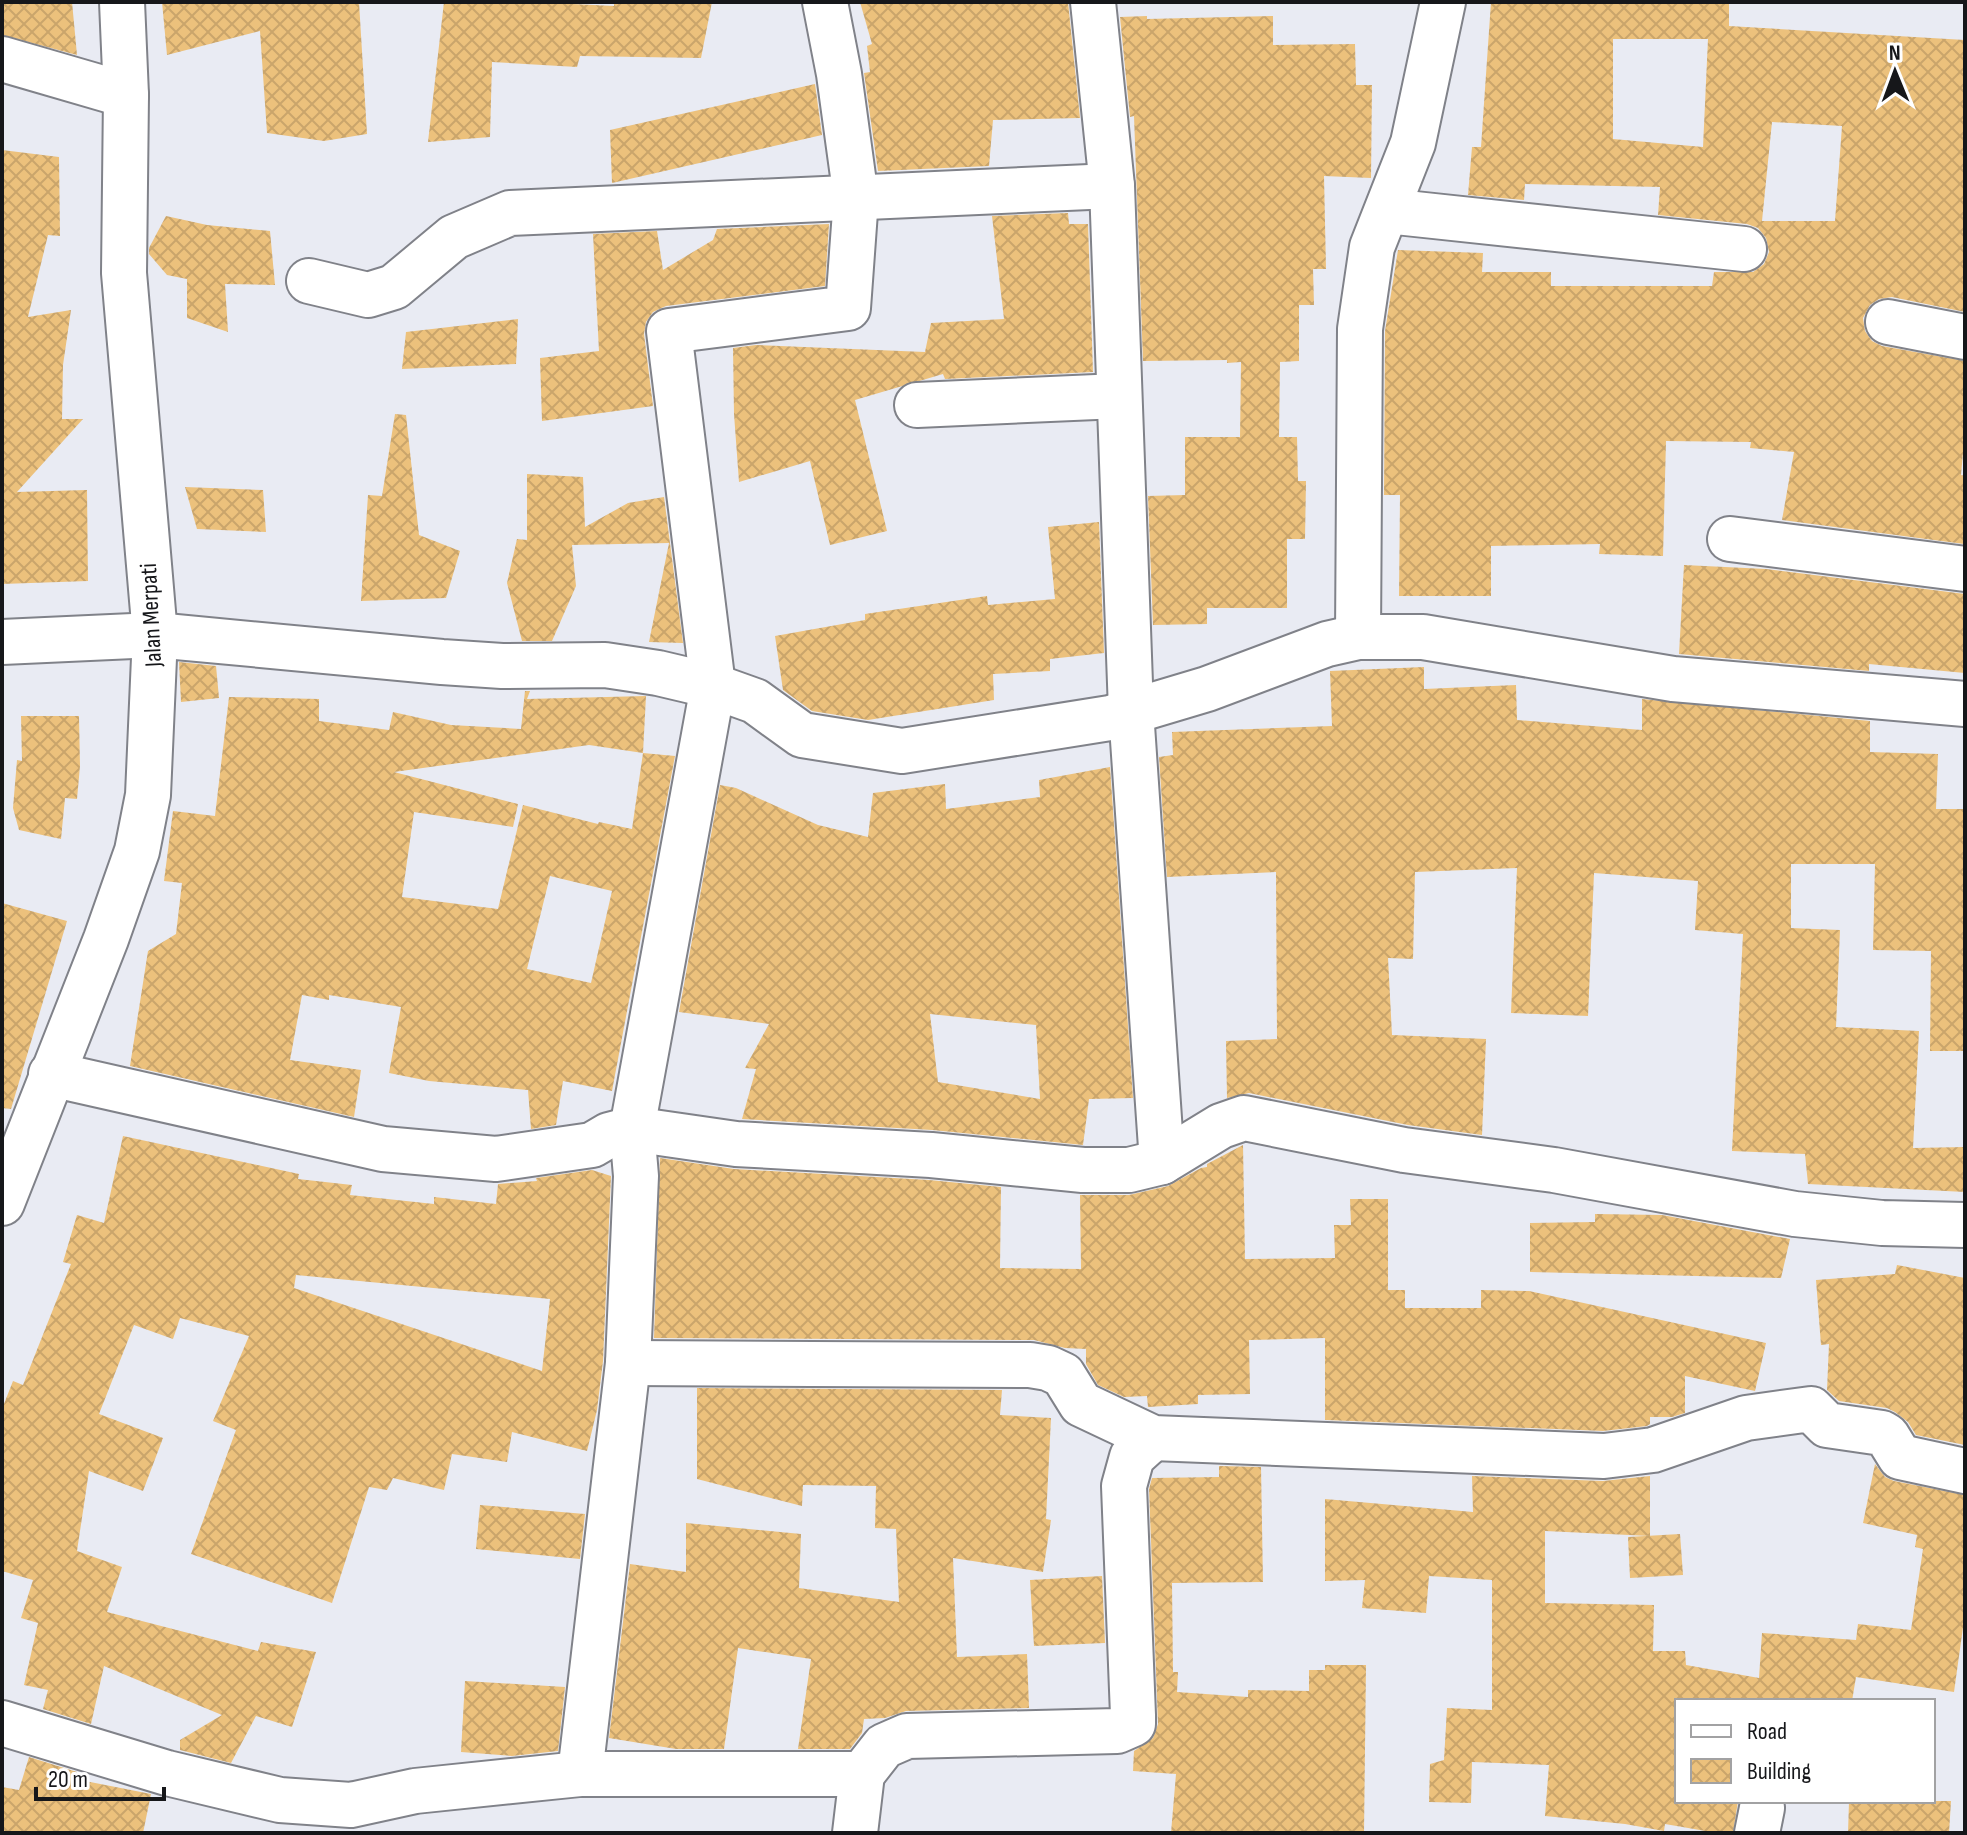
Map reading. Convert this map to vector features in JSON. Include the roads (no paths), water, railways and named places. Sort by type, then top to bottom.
[{"type":"street","name":"Jalan Merpati","points":[[2,1203],[85,995],[137,851],[148,795],[155,635],[124,273],[126,95],[122,2]]},
{"type":"street","points":[[580,1774],[628,1363],[636,1176],[632,1129],[713,686],[669,331],[848,308],[856,198],[839,74],[825,2]]},
{"type":"street","points":[[1093,2],[1112,186],[1131,711],[1162,1162]]},
{"type":"street","points":[[1358,637],[1360,329],[1372,247],[1413,143],[1443,2]]},
{"type":"street","points":[[2,59],[126,95]]},
{"type":"street","points":[[309,281],[368,295],[394,287],[454,237],[510,213],[1112,186]]},
{"type":"street","points":[[1387,211],[1744,249]]},
{"type":"street","points":[[1888,322],[1965,337]]},
{"type":"street","points":[[917,405],[1119,396]]},
{"type":"street","points":[[1730,539],[1965,569]]},
{"type":"street","points":[[2,642],[155,635],[442,662],[502,666],[605,665],[713,686],[755,701],[802,735],[902,751],[1110,718],[1207,689],[1327,644],[1358,637],[1423,637],[1673,679],[1965,704]]},
{"type":"street","points":[[51,1074],[398,1151],[496,1159],[592,1145],[609,1135],[632,1129],[736,1144],[931,1155],[1083,1170],[1129,1170],[1162,1162],[1221,1126],[1244,1118],[1404,1150],[1554,1170],[1795,1214],[1882,1223],[1965,1225]]},
{"type":"street","points":[[628,1363],[1039,1366],[1063,1375],[1081,1404],[1153,1438],[1604,1456],[1653,1450],[1746,1418],[1811,1409],[1827,1425],[1882,1433],[1900,1457],[1965,1471]]},
{"type":"street","points":[[855,1833],[862,1774],[884,1746],[907,1736],[1117,1731],[1133,1724],[1124,1486],[1132,1457],[1153,1438]]},
{"type":"street","points":[[2,1723],[167,1773],[280,1800],[351,1805],[415,1791],[580,1774],[862,1774]]}]
